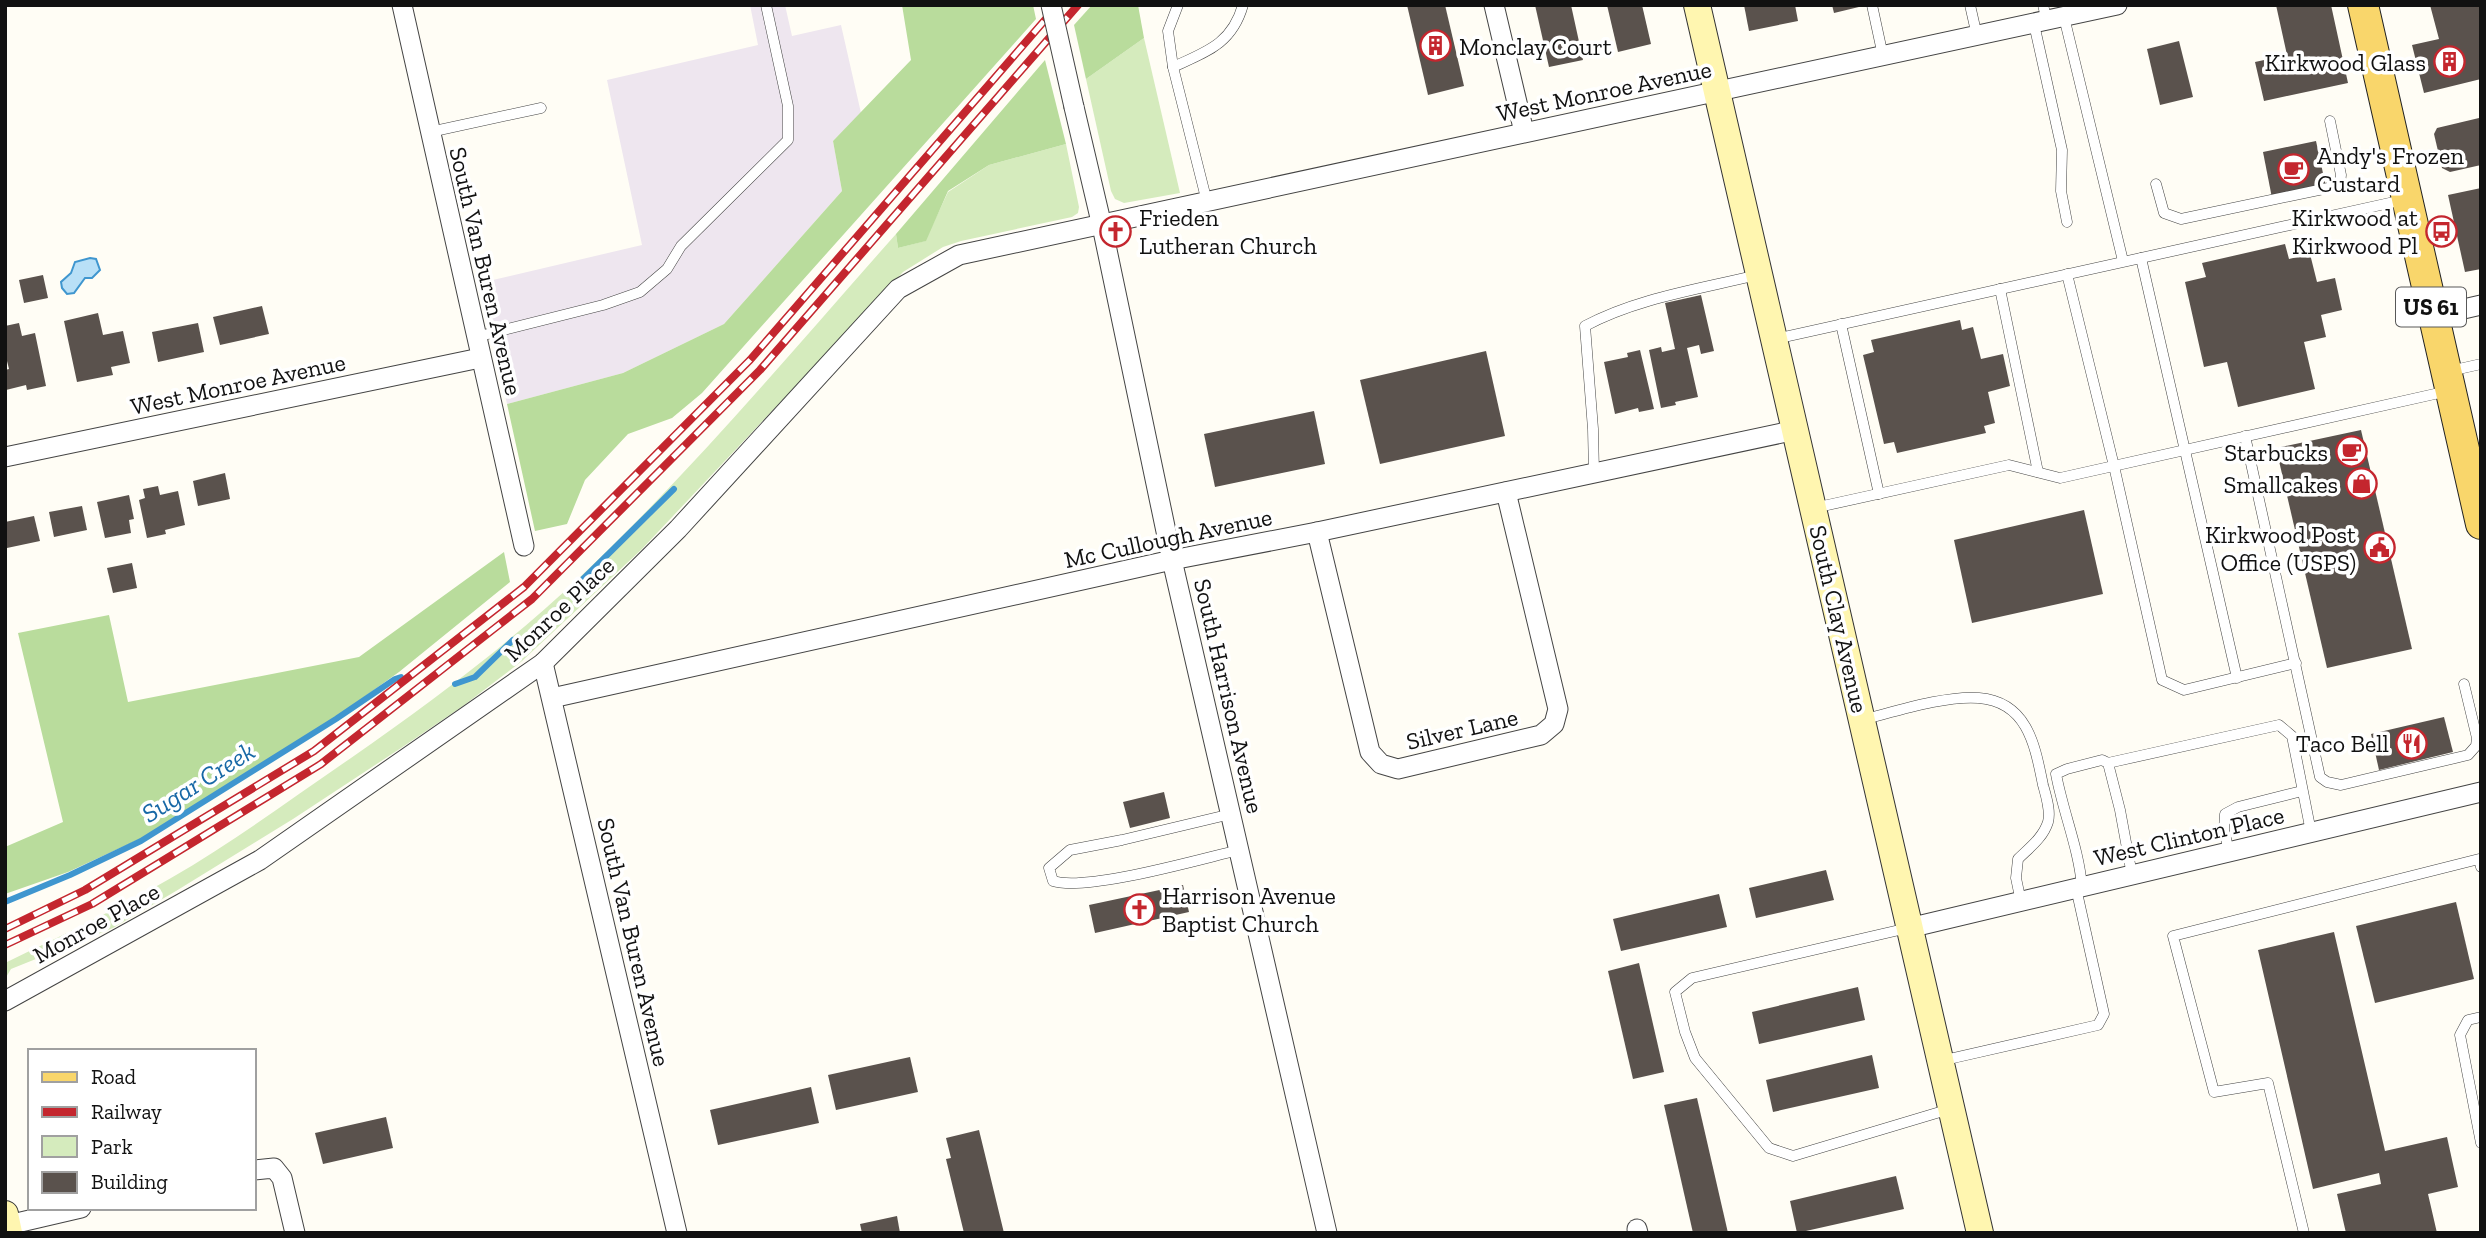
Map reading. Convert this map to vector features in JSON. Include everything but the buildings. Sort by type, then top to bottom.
[{"type":"main road","name":"US 61","points":[[2363,5],[2481,522]]},
{"type":"street","name":"South Van Buren Avenue","points":[[402,5],[524,546]]},
{"type":"street","name":"South Harrison Avenue","points":[[1052,5],[1102,226],[1172,561],[1327,1233]]},
{"type":"street","points":[[1494,5],[1524,132]]},
{"type":"street","name":"South Clay Avenue","points":[[1697,5],[1980,1233]]},
{"type":"street","name":"West Monroe Avenue","points":[[1102,226],[1524,132],[1883,57],[2047,17],[2116,5]]},
{"type":"street","name":"Monroe Place","points":[[5,1001],[260,860],[543,663],[678,529],[898,289],[959,255],[1102,226]]},
{"type":"street","points":[[2433,316],[2481,305]]},
{"type":"street","name":"West Monroe Avenue","points":[[5,457],[480,358]]},
{"type":"street","name":"Mc Cullough Avenue","points":[[552,698],[1172,561],[1796,430]]},
{"type":"street","name":"Silver Lane","points":[[1317,532],[1370,752],[1381,764],[1398,769],[1541,735],[1554,724],[1558,709],[1506,492]]},
{"type":"street","name":"South Van Buren Avenue","points":[[543,663],[677,1233]]},
{"type":"street","name":"West Clinton Place","points":[[1909,928],[2481,792]]},
{"type":"street","points":[[256,1170],[274,1168],[282,1178],[295,1233]]},
{"type":"street","points":[[7,1224],[72,1210]]},
{"type":"lane","points":[[476,337],[640,292],[667,269],[681,246],[788,140],[788,106],[766,5]]},
{"type":"lane","points":[[1178,5],[1168,31],[1173,67],[1207,202]]},
{"type":"lane","points":[[1173,67],[1215,48],[1238,22],[1243,5]]},
{"type":"lane","points":[[1872,5],[1883,57]]},
{"type":"lane","points":[[1970,5],[1977,36]]},
{"type":"lane","points":[[2047,17],[2062,150],[2061,191],[2067,222]]},
{"type":"lane","points":[[2047,17],[2123,261]]},
{"type":"lane","points":[[430,132],[541,108]]},
{"type":"lane","points":[[2156,184],[2164,213],[2181,219],[2333,187],[2340,183],[2342,175],[2330,121]]},
{"type":"lane","points":[[1774,339],[2406,199]]},
{"type":"lane","points":[[2141,258],[2237,678]]},
{"type":"lane","points":[[1594,473],[1585,326],[1603,316],[1642,303],[1759,274]]},
{"type":"lane","points":[[2067,274],[2162,680],[2184,690],[2296,663]]},
{"type":"lane","points":[[2000,289],[2039,472]]},
{"type":"lane","points":[[1841,324],[1879,494]]},
{"type":"lane","points":[[1814,509],[2009,465],[2060,478],[2245,436],[2448,381],[2481,364]]},
{"type":"lane","points":[[2245,436],[2320,776],[2327,782],[2342,785],[2468,754],[2476,746],[2477,738],[2464,684]]},
{"type":"lane","points":[[1861,720],[1946,701],[1979,698],[2009,708],[2021,719],[2030,731],[2036,750],[2049,818],[2037,841],[2018,859],[2016,878],[2021,902]]},
{"type":"lane","points":[[1940,1061],[2098,1025],[2104,1014],[2079,888],[2080,864],[2063,809],[2056,774],[2102,760],[2108,763],[2279,725],[2292,736],[2311,832]]},
{"type":"lane","points":[[2108,763],[2122,818],[2132,875]]},
{"type":"lane","points":[[2230,852],[2224,830],[2225,814],[2238,807],[2302,791]]},
{"type":"lane","points":[[1231,814],[1070,850],[1049,869],[1053,881],[1065,885],[1099,881],[1239,850]]},
{"type":"lane","points":[[2304,1233],[2268,1083],[2214,1092],[2173,936],[2479,859],[2481,867]]},
{"type":"lane","points":[[1909,928],[1692,978],[1675,992],[1695,1058],[1769,1148],[1793,1156],[1951,1109]]},
{"type":"lane","points":[[2481,1017],[2468,1020],[2460,1035],[2481,1143]]},
{"type":"shaded area","points":[[750,5],[785,5],[792,36],[841,25],[861,113],[833,141],[842,191],[724,324],[623,373],[507,404],[480,283],[642,245],[607,80],[758,45]]},
{"type":"green space","points":[[902,5],[1033,5],[1036,19],[702,393],[672,418],[628,434],[585,480],[567,524],[535,531],[507,404],[623,373],[724,324],[842,191],[833,141],[911,60]]},
{"type":"green space","points":[[1092,5],[1138,5],[1144,38],[1086,79],[1074,25]]},
{"type":"green space","points":[[1144,38],[1180,193],[1124,203],[1115,199],[1111,191],[1086,79]]},
{"type":"green space","points":[[1045,60],[1066,144],[989,165],[948,191],[926,241],[898,248],[896,234]]},
{"type":"green space","points":[[1066,144],[1078,213],[1072,217],[943,247],[903,272],[641,550],[522,661],[401,748],[176,891],[113,928],[11,969],[5,979],[5,963],[110,911],[194,864],[351,758],[469,672],[553,602],[663,495],[896,234],[898,248],[925,241],[948,192],[989,165]]},
{"type":"green space","points":[[504,552],[510,582],[399,672],[284,754],[172,824],[68,872],[5,894],[5,847],[63,822],[18,633],[109,615],[128,702],[359,657]]},
{"type":"water","points":[[96,259],[100,270],[92,278],[85,278],[74,293],[67,294],[61,282],[71,273],[75,262]]},
{"type":"waterway","name":"Sugar Creek","points":[[577,585],[674,489]]},
{"type":"waterway","name":"Sugar Creek","points":[[455,684],[475,677],[513,640]]},
{"type":"waterway","name":"Sugar Creek","points":[[5,902],[141,841],[401,677]]},
{"type":"railway","points":[[5,929],[85,890],[314,751],[524,587],[750,360],[1058,5]]},
{"type":"railway","points":[[5,945],[92,904],[321,764],[532,599],[760,370],[1078,5]]},
{"type":"place","name":"Monclay Court","points":[[1436,46]]},
{"type":"place","name":"Kirkwood Glass","points":[[2449,62]]},
{"type":"place","name":"Andy's Frozen Custard","points":[[2294,169]]},
{"type":"place","name":"Frieden Lutheran Church","points":[[1116,231]]},
{"type":"place","name":"Kirkwood at Kirkwood Pl","points":[[2441,231]]},
{"type":"place","name":"Starbucks","points":[[2351,452]]},
{"type":"place","name":"Smallcakes","points":[[2361,484]]},
{"type":"place","name":"Kirkwood Post Office (USPS)","points":[[2379,548]]},
{"type":"place","name":"Taco Bell","points":[[2412,743]]},
{"type":"place","name":"Harrison Avenue Baptist Church","points":[[1139,909]]}]
